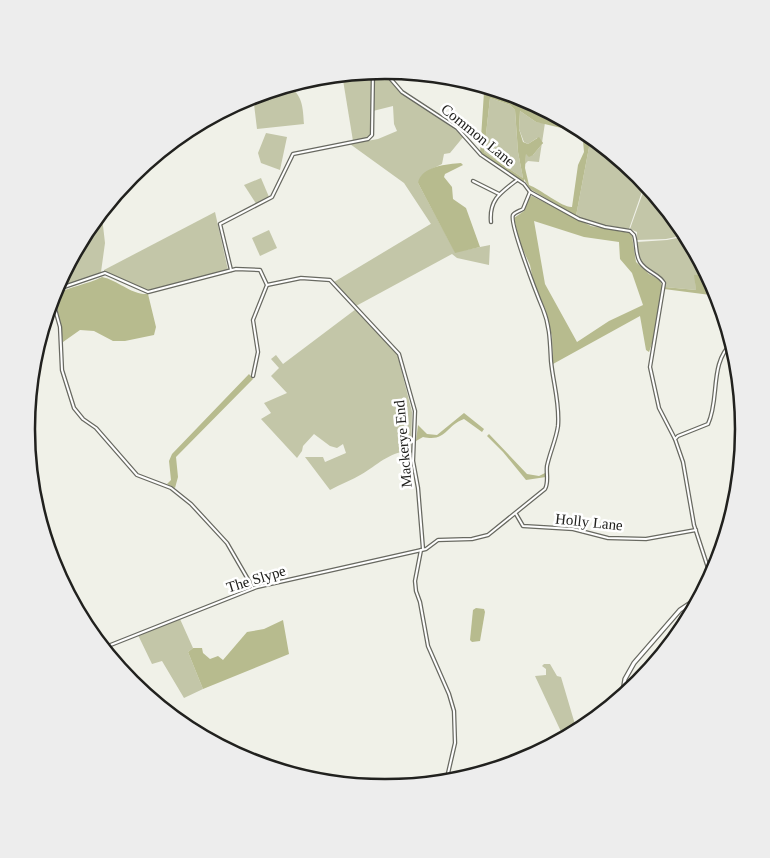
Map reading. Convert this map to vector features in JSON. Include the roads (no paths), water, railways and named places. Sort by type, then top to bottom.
[{"type":"main road","points":[[624,684],[634,663],[680,610],[687,605]]},
{"type":"street","name":"Common Lane","points":[[391,79],[402,92],[457,128],[481,155],[524,184],[530,192],[579,219],[633,233],[639,262],[650,274],[663,281],[650,367],[659,408],[675,439]]},
{"type":"street","points":[[231,270],[220,224],[272,197],[293,154],[368,139],[372,136],[373,80]]},
{"type":"street","points":[[491,222],[491,206],[499,194],[517,180]]},
{"type":"street","points":[[473,181],[499,194]]},
{"type":"street","name":"The Slype","points":[[110,645],[253,588],[427,548],[438,540],[472,539],[488,535],[516,514],[546,487],[547,467],[558,424],[558,406],[551,361],[551,339],[543,310],[532,286],[530,272],[518,243],[513,218],[515,213],[523,209],[530,192]]},
{"type":"street","points":[[66,286],[105,273],[148,292],[231,270],[260,270],[267,285],[253,320],[258,352],[253,376]]},
{"type":"street","name":"Mackerye End","points":[[267,285],[301,278],[330,280],[397,352],[415,410],[413,461],[418,483],[422,554]]},
{"type":"street","points":[[56,312],[60,328],[62,370],[74,408],[96,428],[137,475],[171,488],[191,504],[230,546],[253,588]]},
{"type":"street","points":[[707,565],[696,530],[683,462],[675,439],[708,424],[715,402],[716,377],[720,363],[726,353]]},
{"type":"street","name":"Holly Lane","points":[[516,514],[523,526],[573,529],[608,538],[646,539],[696,530]]},
{"type":"street","points":[[427,548],[422,554],[415,580],[416,591],[420,602],[428,646],[449,694],[454,711],[455,743],[448,773]]}]
